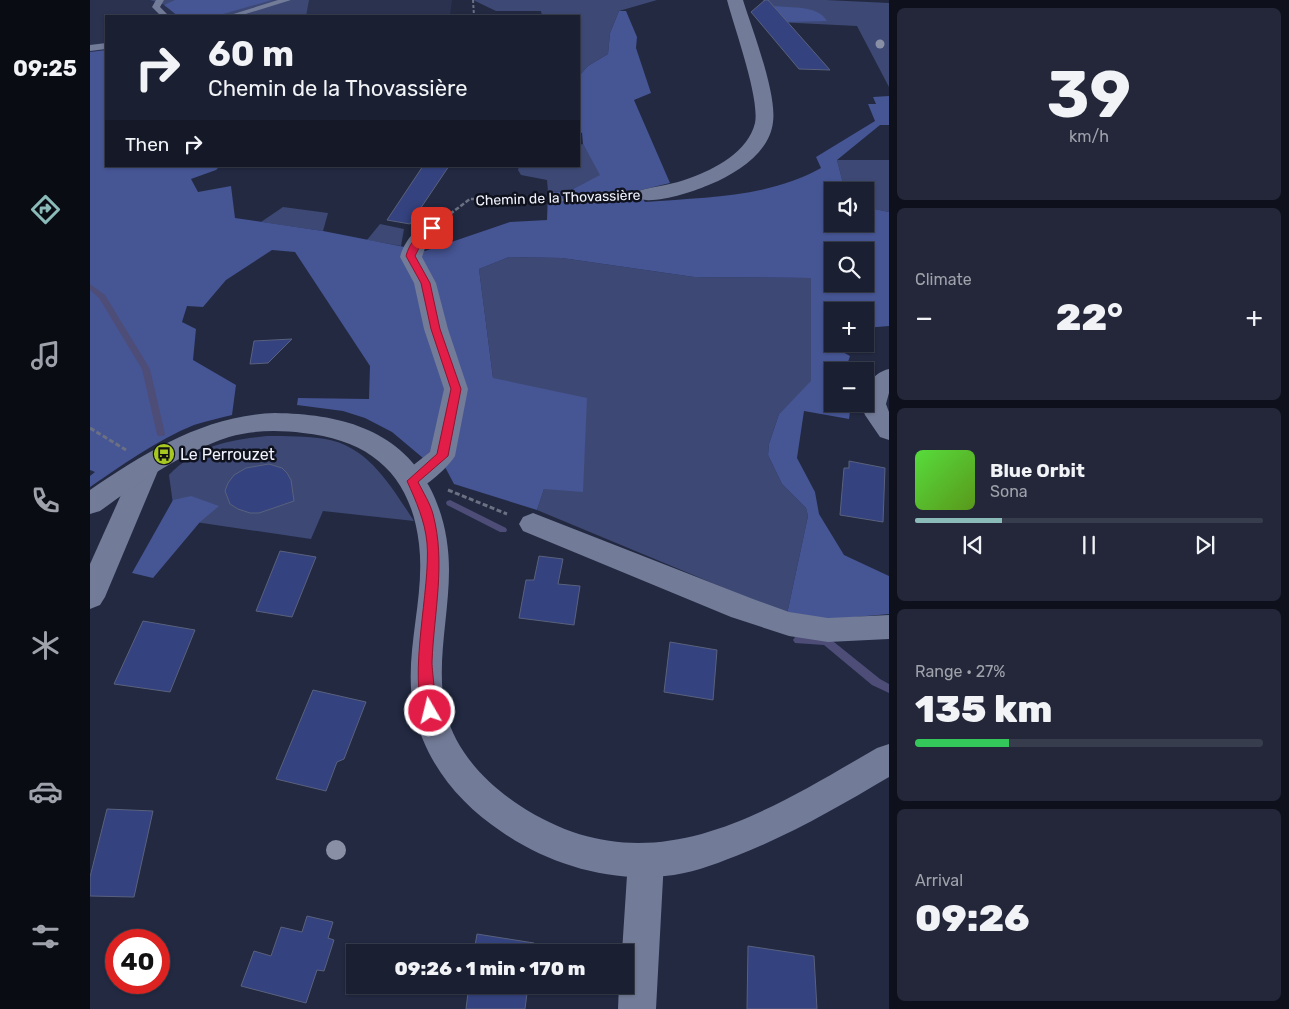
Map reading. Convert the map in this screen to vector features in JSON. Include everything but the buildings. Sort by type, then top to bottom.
[{"type":"street","name":"Chemin de la Thovassière","points":[[644,195],[674,190],[708,179],[743,156],[760,133],[764,123],[762,99],[735,0]]},
{"type":"street","points":[[412,481],[442,456],[456,389],[436,329],[425,283],[411,256],[418,240],[432,228]]},
{"type":"street","points":[[889,377],[874,395],[873,401],[878,414],[889,431]]},
{"type":"street","points":[[90,504],[149,465],[194,441],[236,426],[272,422],[300,423],[345,430],[377,444],[400,465],[412,481],[426,512],[433,542],[434,572],[426,662],[426,685],[430,711],[443,749],[470,786],[516,824],[543,838],[588,854],[621,859],[646,860],[692,854],[760,828],[795,811],[889,759]]},
{"type":"street","points":[[90,597],[149,465]]},
{"type":"street","points":[[534,524],[742,608],[789,624],[828,630],[889,627]]},
{"type":"street","points":[[637,1009],[646,860]]},
{"type":"lane","points":[[160,0],[156,7],[164,15]]},
{"type":"lane","points":[[234,15],[287,0]]},
{"type":"lane","points":[[90,48],[105,46]]},
{"type":"path","points":[[473,0],[474,15]]},
{"type":"path","name":"Chemin de la Thovassière","points":[[432,228],[470,199],[576,200],[644,195]]},
{"type":"path","points":[[90,428],[149,465]]},
{"type":"path","points":[[412,481],[452,491],[534,524]]},
{"type":"shaded area","points":[[90,0],[452,0],[450,15],[105,15],[105,50],[90,52]]},
{"type":"shaded area","points":[[150,0],[309,0],[306,15],[177,15],[165,5]]},
{"type":"shaded area","points":[[175,0],[272,0],[220,15],[177,15],[164,5]]},
{"type":"shaded area","points":[[473,0],[657,0],[619,11],[610,33],[608,54],[588,66],[580,75],[580,15],[542,15],[541,11],[496,11]]},
{"type":"shaded area","points":[[763,0],[889,3],[889,87],[857,26],[776,22]]},
{"type":"shaded area","points":[[774,6],[811,10],[823,16],[827,21],[785,22]]},
{"type":"shaded area","points":[[619,11],[626,11],[637,37],[636,48],[651,93],[634,100],[670,183],[637,191],[645,202],[713,197],[757,191],[800,178],[821,168],[816,157],[875,121],[868,104],[876,104],[873,97],[889,96],[889,125],[880,125],[837,160],[843,182],[824,182],[824,232],[874,232],[874,209],[889,212],[889,326],[874,327],[874,302],[824,302],[824,352],[843,352],[850,356],[848,362],[824,362],[824,412],[850,412],[849,419],[804,411],[797,458],[815,492],[819,514],[844,555],[889,576],[889,614],[833,619],[787,614],[808,516],[806,508],[782,484],[768,455],[769,444],[779,414],[811,381],[811,278],[694,277],[562,258],[509,257],[479,269],[493,378],[587,398],[583,492],[544,489],[537,510],[454,484],[445,467],[423,458],[392,432],[365,418],[343,411],[297,405],[298,398],[369,399],[370,366],[295,252],[272,250],[226,280],[203,307],[187,306],[182,322],[196,329],[193,360],[236,385],[232,415],[194,425],[180,431],[140,453],[90,487],[90,476],[95,472],[90,470],[90,52],[105,50],[105,167],[219,167],[216,170],[191,179],[198,192],[231,186],[235,218],[323,231],[425,251],[510,222],[547,220],[548,192],[569,191],[600,175],[583,144],[582,133],[580,132],[580,75],[588,66],[608,54],[610,33]]},
{"type":"shaded area","points":[[583,144],[601,175],[569,191],[548,192],[547,180],[521,175],[518,170],[519,167],[580,167],[580,145]]},
{"type":"shaded area","points":[[837,160],[889,160],[889,212],[874,209],[874,182],[843,182]]},
{"type":"shaded area","points":[[283,207],[328,213],[323,231],[261,222]]},
{"type":"shaded area","points":[[380,224],[404,229],[401,246],[367,240]]},
{"type":"shaded area","points":[[509,257],[562,258],[694,277],[811,278],[811,382],[779,414],[769,444],[768,455],[782,484],[806,508],[808,516],[787,614],[537,510],[544,489],[493,378],[479,269]]},
{"type":"shaded area","points":[[267,436],[325,439],[341,443],[354,450],[378,470],[414,521],[323,511],[311,539],[175,519],[169,475],[180,465],[202,451],[226,442]]},
{"type":"shaded area","points":[[191,496],[219,506],[200,522],[153,578],[132,573],[173,500]]},
{"type":"waterway","points":[[90,286],[102,297],[146,369],[161,434]]},
{"type":"waterway","points":[[450,503],[503,530]]},
{"type":"waterway","points":[[798,640],[826,641],[876,682],[889,689]]},
{"type":"place","name":"Le Perrouzet","points":[[164,454]]},
{"type":"route","points":[[430,711],[426,685],[426,662],[433,577],[433,542],[431,526],[420,494],[412,481],[442,456],[456,389],[436,329],[425,283],[411,256],[418,240],[432,228]]}]
